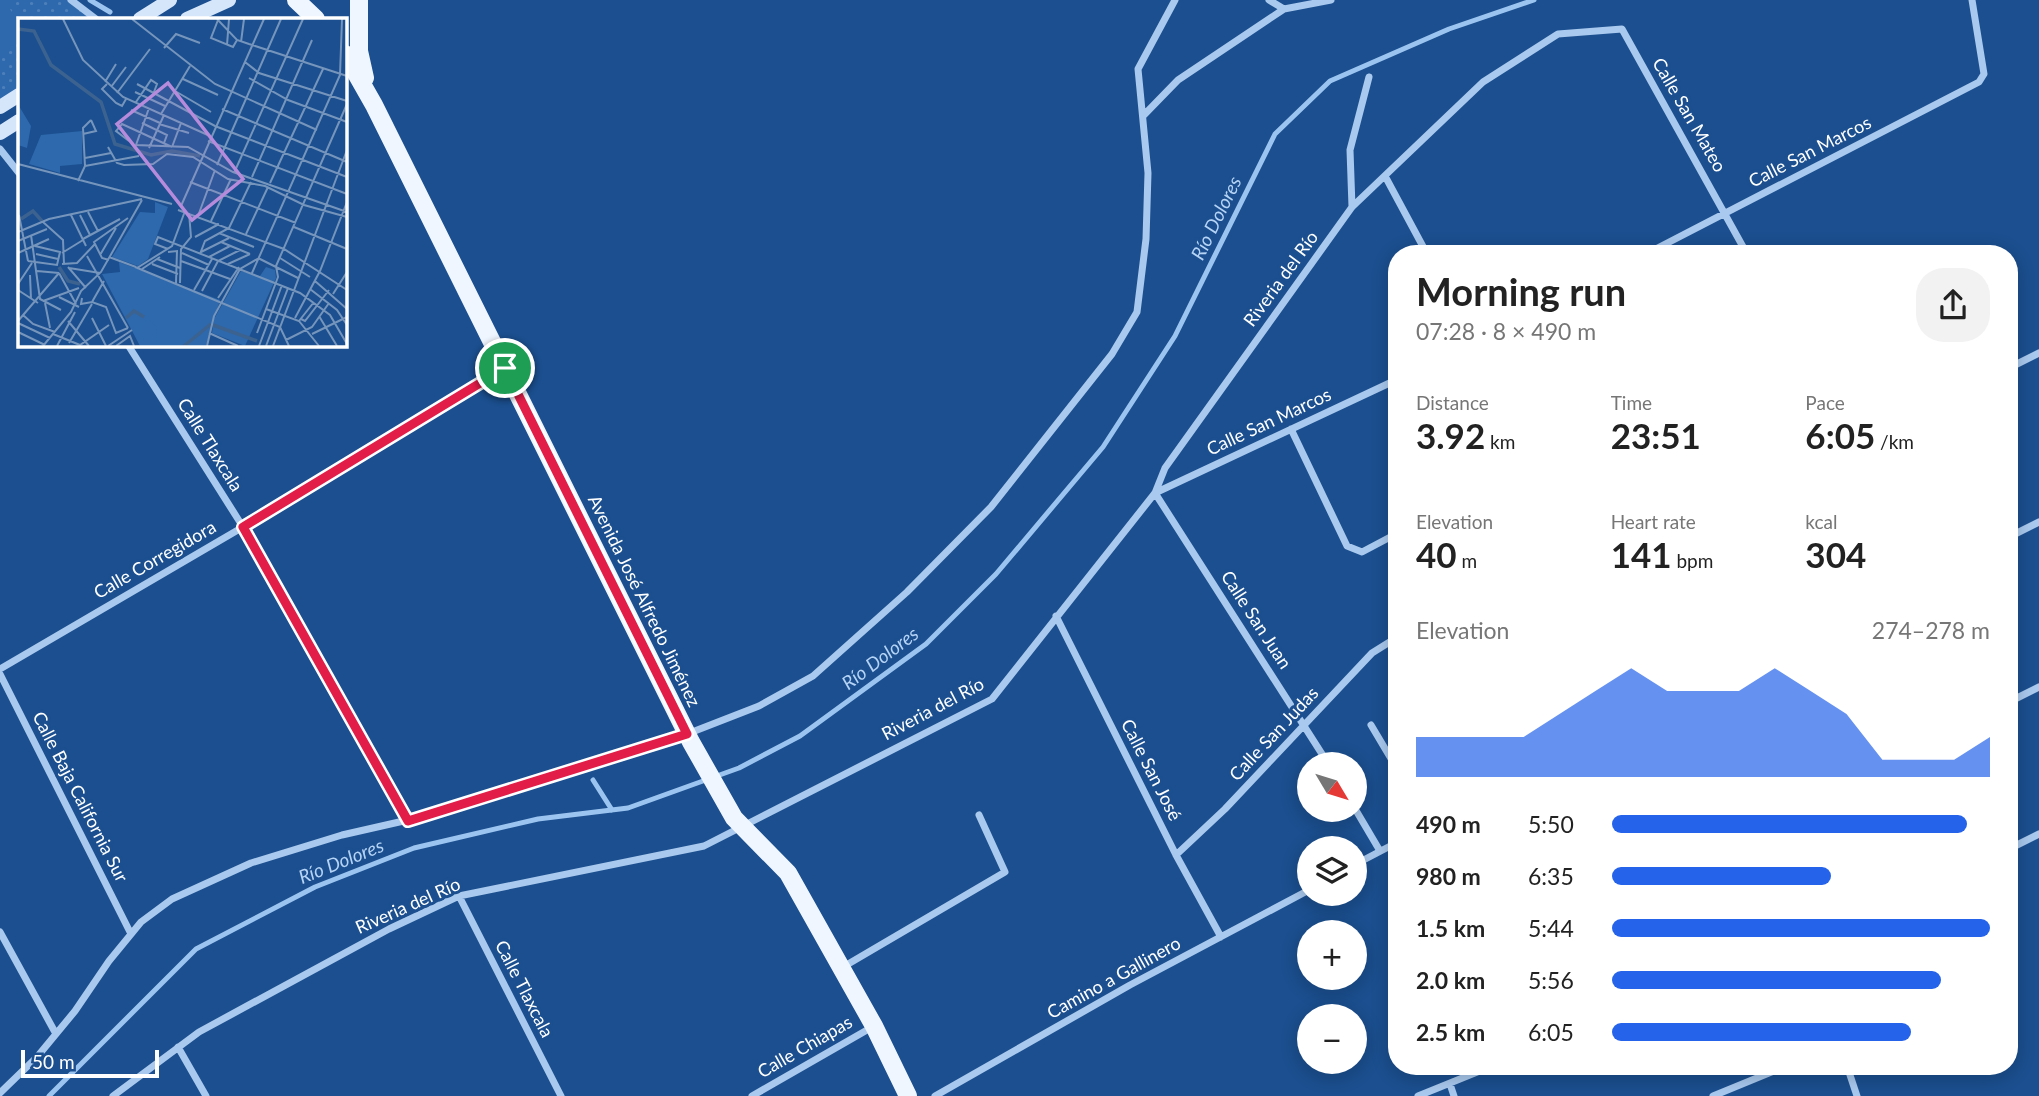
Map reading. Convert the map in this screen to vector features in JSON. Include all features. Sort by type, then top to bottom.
[{"type":"main road","points":[[147,17],[170,0]]},
{"type":"main road","points":[[189,18],[229,0]]},
{"type":"main road","points":[[296,0],[315,18]]},
{"type":"main road","points":[[359,0],[359,51],[374,105]]},
{"type":"main road","points":[[346,56],[374,105]]},
{"type":"main road","points":[[0,107],[18,96]]},
{"type":"main road","name":"Avenida José Alfredo Jiménez","points":[[374,105],[689,738],[738,821],[788,873],[843,967],[908,1096]]},
{"type":"main road","points":[[0,132],[18,122]]},
{"type":"street","points":[[71,0],[95,18]]},
{"type":"street","points":[[0,1093],[56,1034],[141,922],[172,900],[251,863],[342,835],[408,821],[689,738],[759,706],[813,676],[906,592],[990,508],[1112,354],[1137,312],[1149,173],[1138,69],[1175,0]]},
{"type":"street","points":[[1269,0],[1284,9]]},
{"type":"street","points":[[1143,116],[1178,80],[1284,9],[1331,0]]},
{"type":"street","name":"Calle San Marcos","points":[[1664,245],[1979,82],[1984,74],[1972,0]]},
{"type":"street","name":"Riveria del Río","points":[[113,1096],[178,1047],[271,991],[459,896],[704,846],[738,821],[992,699],[1155,493],[1164,468],[1352,207],[1483,82],[1558,34],[1622,29]]},
{"type":"street","name":"Calle San Mateo","points":[[1622,29],[1743,245]]},
{"type":"street","points":[[1352,207],[1350,150],[1369,77]]},
{"type":"street","points":[[0,149],[18,172]]},
{"type":"street","points":[[1385,176],[1422,245]]},
{"type":"street","name":"Calle Tlaxcala","points":[[129,346],[243,527],[408,821]]},
{"type":"street","points":[[2018,364],[2039,353]]},
{"type":"street","name":"Calle Corregidora","points":[[0,672],[505,368]]},
{"type":"street","name":"Calle San Marcos","points":[[1155,493],[1388,384]]},
{"type":"street","points":[[1291,429],[1347,546],[1362,552],[1388,538]]},
{"type":"street","name":"Calle San Juan","points":[[1155,493],[1321,752]]},
{"type":"street","points":[[2018,532],[2039,522]]},
{"type":"street","name":"Calle San José","points":[[1056,616],[1176,855],[1221,937]]},
{"type":"street","name":"Calle San Judas","points":[[1176,855],[1225,809],[1372,653],[1388,643]]},
{"type":"street","name":"Calle Baja California Sur","points":[[0,672],[131,934]]},
{"type":"street","points":[[2018,698],[2039,687]]},
{"type":"street","points":[[1371,725],[1388,754]]},
{"type":"street","points":[[843,967],[1005,872],[979,814]]},
{"type":"street","points":[[1363,822],[1380,851]]},
{"type":"street","points":[[2018,844],[2039,834]]},
{"type":"street","points":[[1367,858],[1388,847]]},
{"type":"street","name":"Calle Tlaxcala","points":[[459,896],[561,1096]]},
{"type":"street","name":"Camino a Gallinero","points":[[935,1096],[1297,896]]},
{"type":"street","points":[[0,932],[56,1034]]},
{"type":"street","name":"Calle Chiapas","points":[[752,1096],[874,1026]]},
{"type":"street","points":[[178,1047],[206,1096]]},
{"type":"street","points":[[1418,1096],[1471,1075]]},
{"type":"street","points":[[1713,1096],[1764,1075]]},
{"type":"street","points":[[1850,1075],[1857,1096]]},
{"type":"street","points":[[1450,1084],[1454,1096]]},
{"type":"shaded area","points":[[0,0],[71,0],[95,18],[18,18],[18,95],[0,105]]},
{"type":"shaded area","points":[[0,0],[4,0],[18,21],[18,42],[0,54]]},
{"type":"waterway","points":[[90,0],[110,12]]},
{"type":"waterway","name":"Río Dolores","points":[[49,1096],[196,949],[315,887],[414,848],[538,819],[628,808],[739,768],[800,736],[926,644],[996,574],[1103,447],[1175,336],[1275,134],[1330,81],[1449,29],[1534,0]]},
{"type":"waterway","points":[[593,780],[612,810]]},
{"type":"route","points":[[505,368],[687,734],[408,821],[243,527],[505,368]]}]
